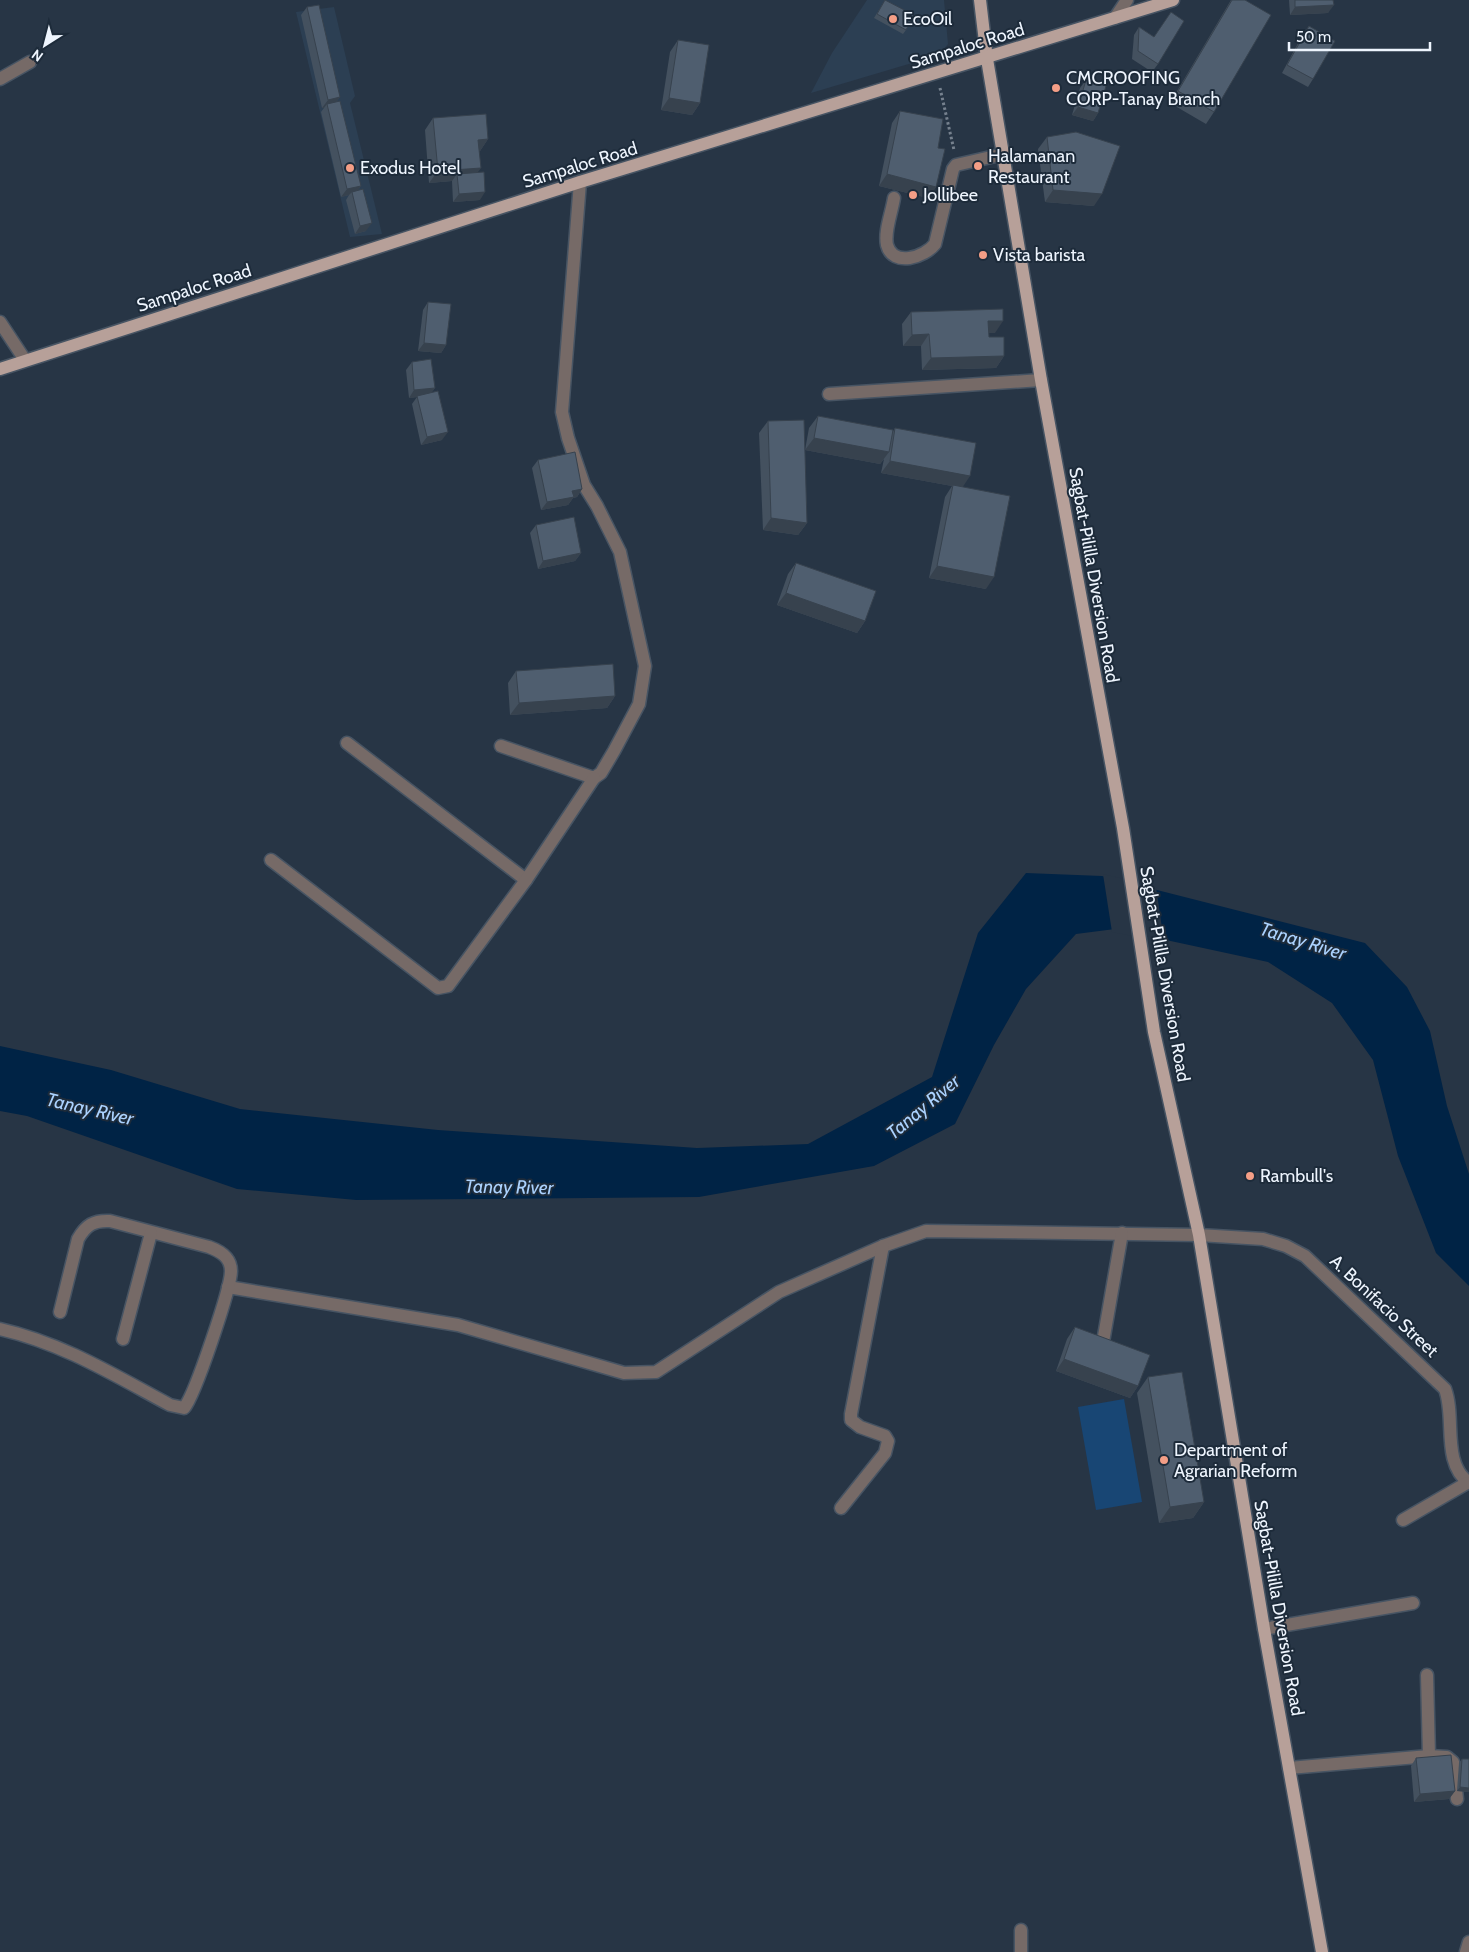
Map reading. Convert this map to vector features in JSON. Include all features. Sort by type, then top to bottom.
[{"type":"main road","name":"Sagbat-Pililla Diversion Road","points":[[980,0],[987,59],[1040,380],[1123,828],[1154,1032],[1199,1235],[1264,1629],[1322,1952]]},
{"type":"main road","name":"Sampaloc Road","points":[[0,369],[580,182],[987,59],[1173,0]]},
{"type":"street","points":[[1116,18],[1127,0]]},
{"type":"street","points":[[0,80],[30,62]]},
{"type":"street","points":[[894,198],[888,246],[891,252],[899,257],[908,259],[920,256],[930,250],[935,244],[950,174],[956,165],[1004,154]]},
{"type":"street","points":[[271,860],[438,988],[448,986],[526,880],[594,778],[601,773],[639,704],[646,666],[620,552],[597,506],[584,486],[568,438],[562,412],[580,182]]},
{"type":"street","points":[[0,322],[26,360]]},
{"type":"street","points":[[829,394],[1040,380]]},
{"type":"street","points":[[347,743],[526,880]]},
{"type":"street","points":[[501,746],[594,778]]},
{"type":"street","points":[[0,1329],[31,1336],[58,1346],[170,1406],[184,1408],[195,1387],[232,1270],[222,1252],[210,1247],[110,1221],[99,1220],[83,1230],[78,1239],[60,1312]]},
{"type":"street","name":"A. Bonifacio Street","points":[[228,1287],[458,1325],[624,1373],[640,1374],[656,1372],[779,1292],[883,1246],[926,1231],[1122,1233],[1263,1239],[1286,1246],[1305,1256],[1445,1389],[1449,1401],[1452,1454],[1460,1474],[1468,1483]]},
{"type":"street","points":[[123,1339],[151,1233]]},
{"type":"street","points":[[1103,1342],[1122,1233]]},
{"type":"street","points":[[841,1508],[887,1448],[885,1436],[860,1427],[851,1420],[883,1246]]},
{"type":"street","points":[[1403,1520],[1468,1483]]},
{"type":"street","points":[[1264,1629],[1413,1603]]},
{"type":"street","points":[[1427,1675],[1429,1756]]},
{"type":"street","points":[[1289,1768],[1429,1756],[1448,1757],[1453,1762],[1457,1800]]},
{"type":"street","points":[[1021,1930],[1021,1952]]},
{"type":"street","points":[[1466,1952],[1469,1942]]},
{"type":"path","points":[[936,74],[951,130],[956,165]]},
{"type":"shaded area","points":[[867,0],[944,0],[948,44],[939,55],[811,93],[832,53]]},
{"type":"shaded area","name":"Exodus Hotel","points":[[334,7],[355,96],[350,103],[382,234],[350,237],[296,12]]},
{"type":"shaded area","points":[[1124,1399],[1142,1502],[1096,1510],[1078,1407]]},
{"type":"water","name":"Tanay River","points":[[1026,873],[1102,876],[1365,943],[1407,987],[1430,1031],[1447,1106],[1469,1174],[1469,1286],[1436,1253],[1398,1156],[1373,1060],[1332,1003],[1268,962],[1115,929],[1076,934],[1026,989],[994,1045],[955,1124],[874,1166],[699,1197],[356,1200],[237,1189],[27,1116],[0,1111],[0,1046],[111,1070],[240,1109],[438,1130],[697,1148],[808,1144],[932,1077],[978,933]]},
{"type":"pier","points":[[1103,874],[1156,887],[1164,942],[1112,932]]},
{"type":"building","name":"EcoOil","points":[[885,0],[914,15],[906,30],[877,14]]},
{"type":"building","points":[[1232,0],[1245,0],[1271,15],[1214,112],[1178,91]]},
{"type":"building","points":[[1295,0],[1333,0],[1334,5],[1295,7]]},
{"type":"building","points":[[319,5],[340,97],[328,100],[307,7]]},
{"type":"building","points":[[1171,12],[1184,21],[1158,64],[1138,51],[1139,27],[1154,37]]},
{"type":"building","points":[[1309,26],[1335,41],[1313,79],[1287,65]]},
{"type":"building","points":[[678,40],[709,45],[700,103],[669,98]]},
{"type":"building","points":[[1086,80],[1106,86],[1098,113],[1078,107]]},
{"type":"building","points":[[340,101],[361,186],[347,189],[327,104]]},
{"type":"building","points":[[900,111],[943,119],[938,148],[945,149],[936,187],[887,174]]},
{"type":"building","points":[[486,114],[488,139],[478,140],[481,168],[438,171],[433,118]]},
{"type":"building","points":[[1076,132],[1120,146],[1102,194],[1053,190],[1047,137]]},
{"type":"building","points":[[484,172],[485,192],[459,194],[457,174]]},
{"type":"building","points":[[363,189],[372,223],[360,226],[352,192]]},
{"type":"building","points":[[428,302],[451,304],[446,345],[424,343]]},
{"type":"building","points":[[1003,309],[1003,321],[988,321],[989,337],[1004,337],[1004,356],[931,358],[929,334],[912,335],[911,312]]},
{"type":"building","points":[[431,359],[435,388],[414,390],[412,362]]},
{"type":"building","points":[[438,391],[448,432],[427,437],[417,396]]},
{"type":"building","points":[[818,416],[893,430],[889,452],[814,438]]},
{"type":"building","points":[[804,420],[807,523],[771,518],[768,421]]},
{"type":"building","points":[[895,428],[976,443],[970,476],[890,461]]},
{"type":"building","points":[[575,452],[582,489],[572,491],[574,497],[547,502],[538,460]]},
{"type":"building","points":[[953,485],[1010,496],[994,577],[937,566]]},
{"type":"building","points":[[574,517],[581,553],[543,561],[536,525]]},
{"type":"building","points":[[796,563],[876,591],[865,621],[786,593]]},
{"type":"building","points":[[613,664],[615,696],[519,703],[516,671]]},
{"type":"building","points":[[1075,1327],[1150,1355],[1138,1386],[1064,1359]]},
{"type":"building","points":[[1182,1372],[1204,1502],[1170,1507],[1148,1377]]},
{"type":"building","points":[[1451,1755],[1455,1791],[1420,1794],[1416,1758]]},
{"type":"building","points":[[1462,1759],[1469,1759],[1469,1788],[1460,1787]]},
{"type":"place","name":"EcoOil","points":[[893,19]]},
{"type":"place","name":"CMCROOFING CORP-Tanay Branch","points":[[1056,88]]},
{"type":"place","name":"Halamanan Restaurant","points":[[978,166]]},
{"type":"place","name":"Exodus Hotel","points":[[350,168]]},
{"type":"place","name":"Jollibee","points":[[913,195]]},
{"type":"place","name":"Vista barista","points":[[983,255]]},
{"type":"place","name":"Rambull's","points":[[1250,1176]]},
{"type":"place","name":"Department of Agrarian Reform","points":[[1164,1460]]}]
